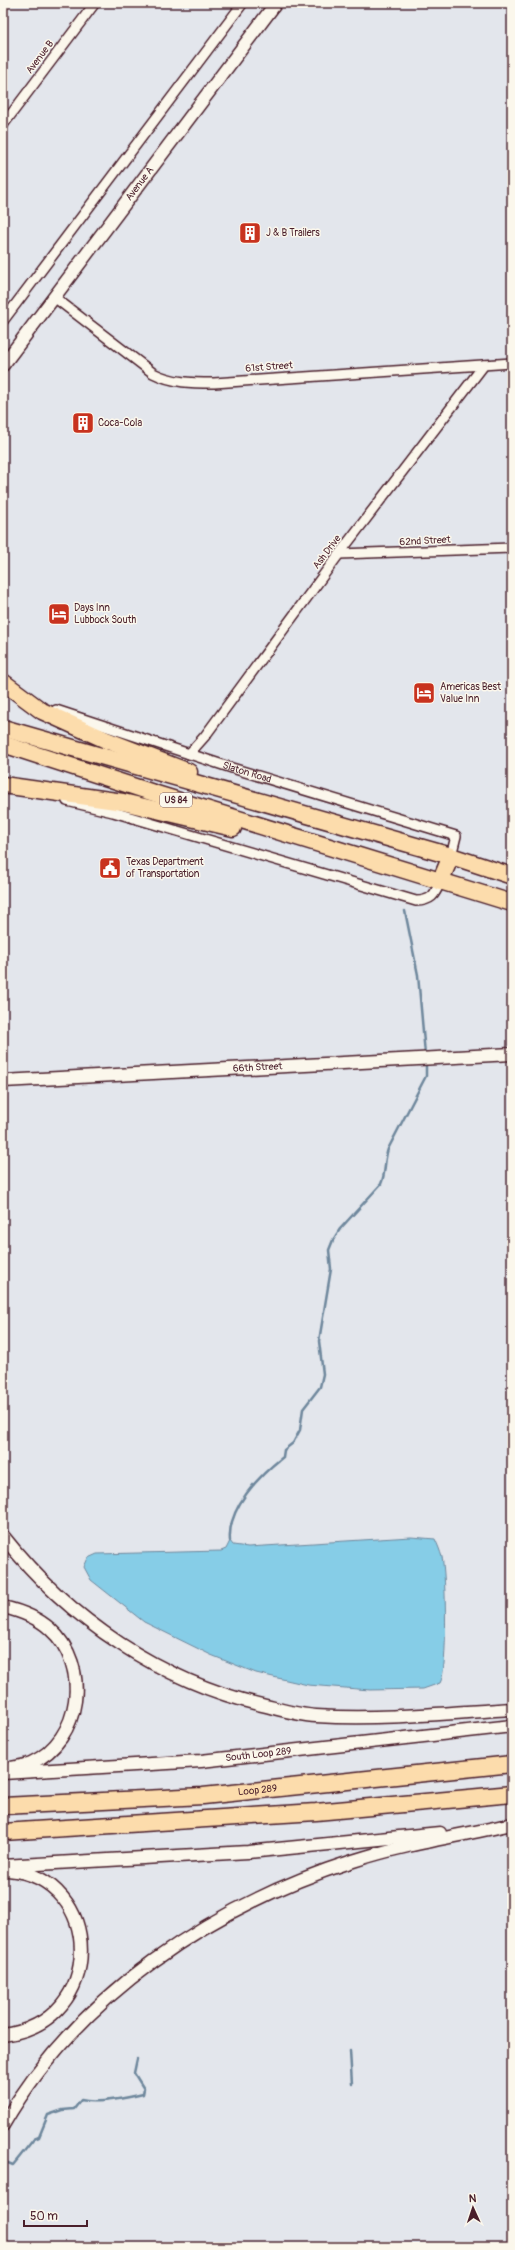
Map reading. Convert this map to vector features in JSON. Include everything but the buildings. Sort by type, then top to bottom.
[{"type":"highway","points":[[3,682],[42,711],[106,740],[208,779],[257,800]]},
{"type":"highway","name":"US 84","points":[[3,728],[451,856],[512,876]]},
{"type":"highway","name":"US 84","points":[[3,744],[512,904]]},
{"type":"highway","points":[[3,785],[123,802],[256,834],[349,854]]},
{"type":"highway","points":[[440,882],[451,856]]},
{"type":"highway","name":"Loop 289","points":[[3,1806],[203,1796],[512,1764]]},
{"type":"highway","points":[[3,1832],[308,1813],[512,1794]]},
{"type":"main road","name":"Avenue A","points":[[3,365],[276,3]]},
{"type":"main road","name":"66th Street","points":[[3,1081],[512,1054]]},
{"type":"main road","points":[[3,1536],[22,1560],[51,1590],[105,1634],[154,1665],[216,1692],[250,1703],[315,1716],[375,1717],[512,1710]]},
{"type":"main road","points":[[3,1607],[17,1610],[31,1616],[50,1629],[58,1638],[73,1666],[76,1694],[70,1721],[61,1737],[52,1747],[30,1763],[3,1770]]},
{"type":"main road","name":"South Loop 289","points":[[3,1773],[201,1761],[512,1726]]},
{"type":"main road","points":[[3,1866],[337,1845],[435,1834],[512,1823]]},
{"type":"main road","points":[[3,2125],[35,2078],[89,2017],[120,1987],[194,1932],[266,1894],[317,1873],[380,1853],[512,1823]]},
{"type":"main road","points":[[3,1870],[14,1870],[34,1877],[44,1882],[63,1899],[77,1922],[82,1954],[77,1979],[67,1999],[60,2007],[50,2016],[32,2027],[3,2035]]},
{"type":"street","name":"Avenue B","points":[[3,125],[95,3]]},
{"type":"street","points":[[3,321],[243,3]]},
{"type":"street","name":"61st Street","points":[[54,297],[153,373],[166,380],[180,383],[214,383],[512,363]]},
{"type":"street","name":"Ash Drive","points":[[188,754],[205,736],[339,554],[484,365]]},
{"type":"street","name":"62nd Street","points":[[339,554],[512,548]]},
{"type":"street","name":"Slaton Road","points":[[21,695],[54,709],[188,754],[456,836],[451,856]]},
{"type":"street","points":[[3,785],[113,812],[416,901],[426,901],[434,896],[440,882]]},
{"type":"water","points":[[411,1537],[435,1539],[442,1557],[443,1567],[446,1622],[443,1675],[440,1683],[423,1689],[370,1690],[308,1685],[256,1673],[211,1655],[144,1622],[91,1580],[84,1567],[88,1558],[97,1554],[221,1551],[226,1549],[230,1541],[233,1545],[248,1547]]},
{"type":"waterway","points":[[405,911],[418,975],[425,1054]]},
{"type":"waterway","points":[[230,1541],[230,1529],[239,1505],[255,1483],[283,1457],[284,1450],[293,1443],[300,1430],[303,1409],[320,1387],[323,1374],[319,1341],[331,1269],[329,1250],[340,1229],[381,1184],[384,1176],[388,1149],[426,1076],[426,1064]]},
{"type":"waterway","points":[[350,2051],[352,2084]]},
{"type":"waterway","points":[[3,2161],[13,2165],[34,2139],[39,2137],[48,2115],[63,2110],[74,2109],[81,2100],[103,2101],[143,2094],[144,2089],[134,2073],[137,2059]]},
{"type":"place","name":"J & B Trailers","points":[[250,233]]},
{"type":"place","name":"Coca-Cola","points":[[83,423]]},
{"type":"place","name":"Days Inn Lubbock South","points":[[59,614]]},
{"type":"place","name":"Americas Best Value Inn","points":[[424,693]]},
{"type":"place","name":"Texas Department of Transportation","points":[[110,868]]}]
